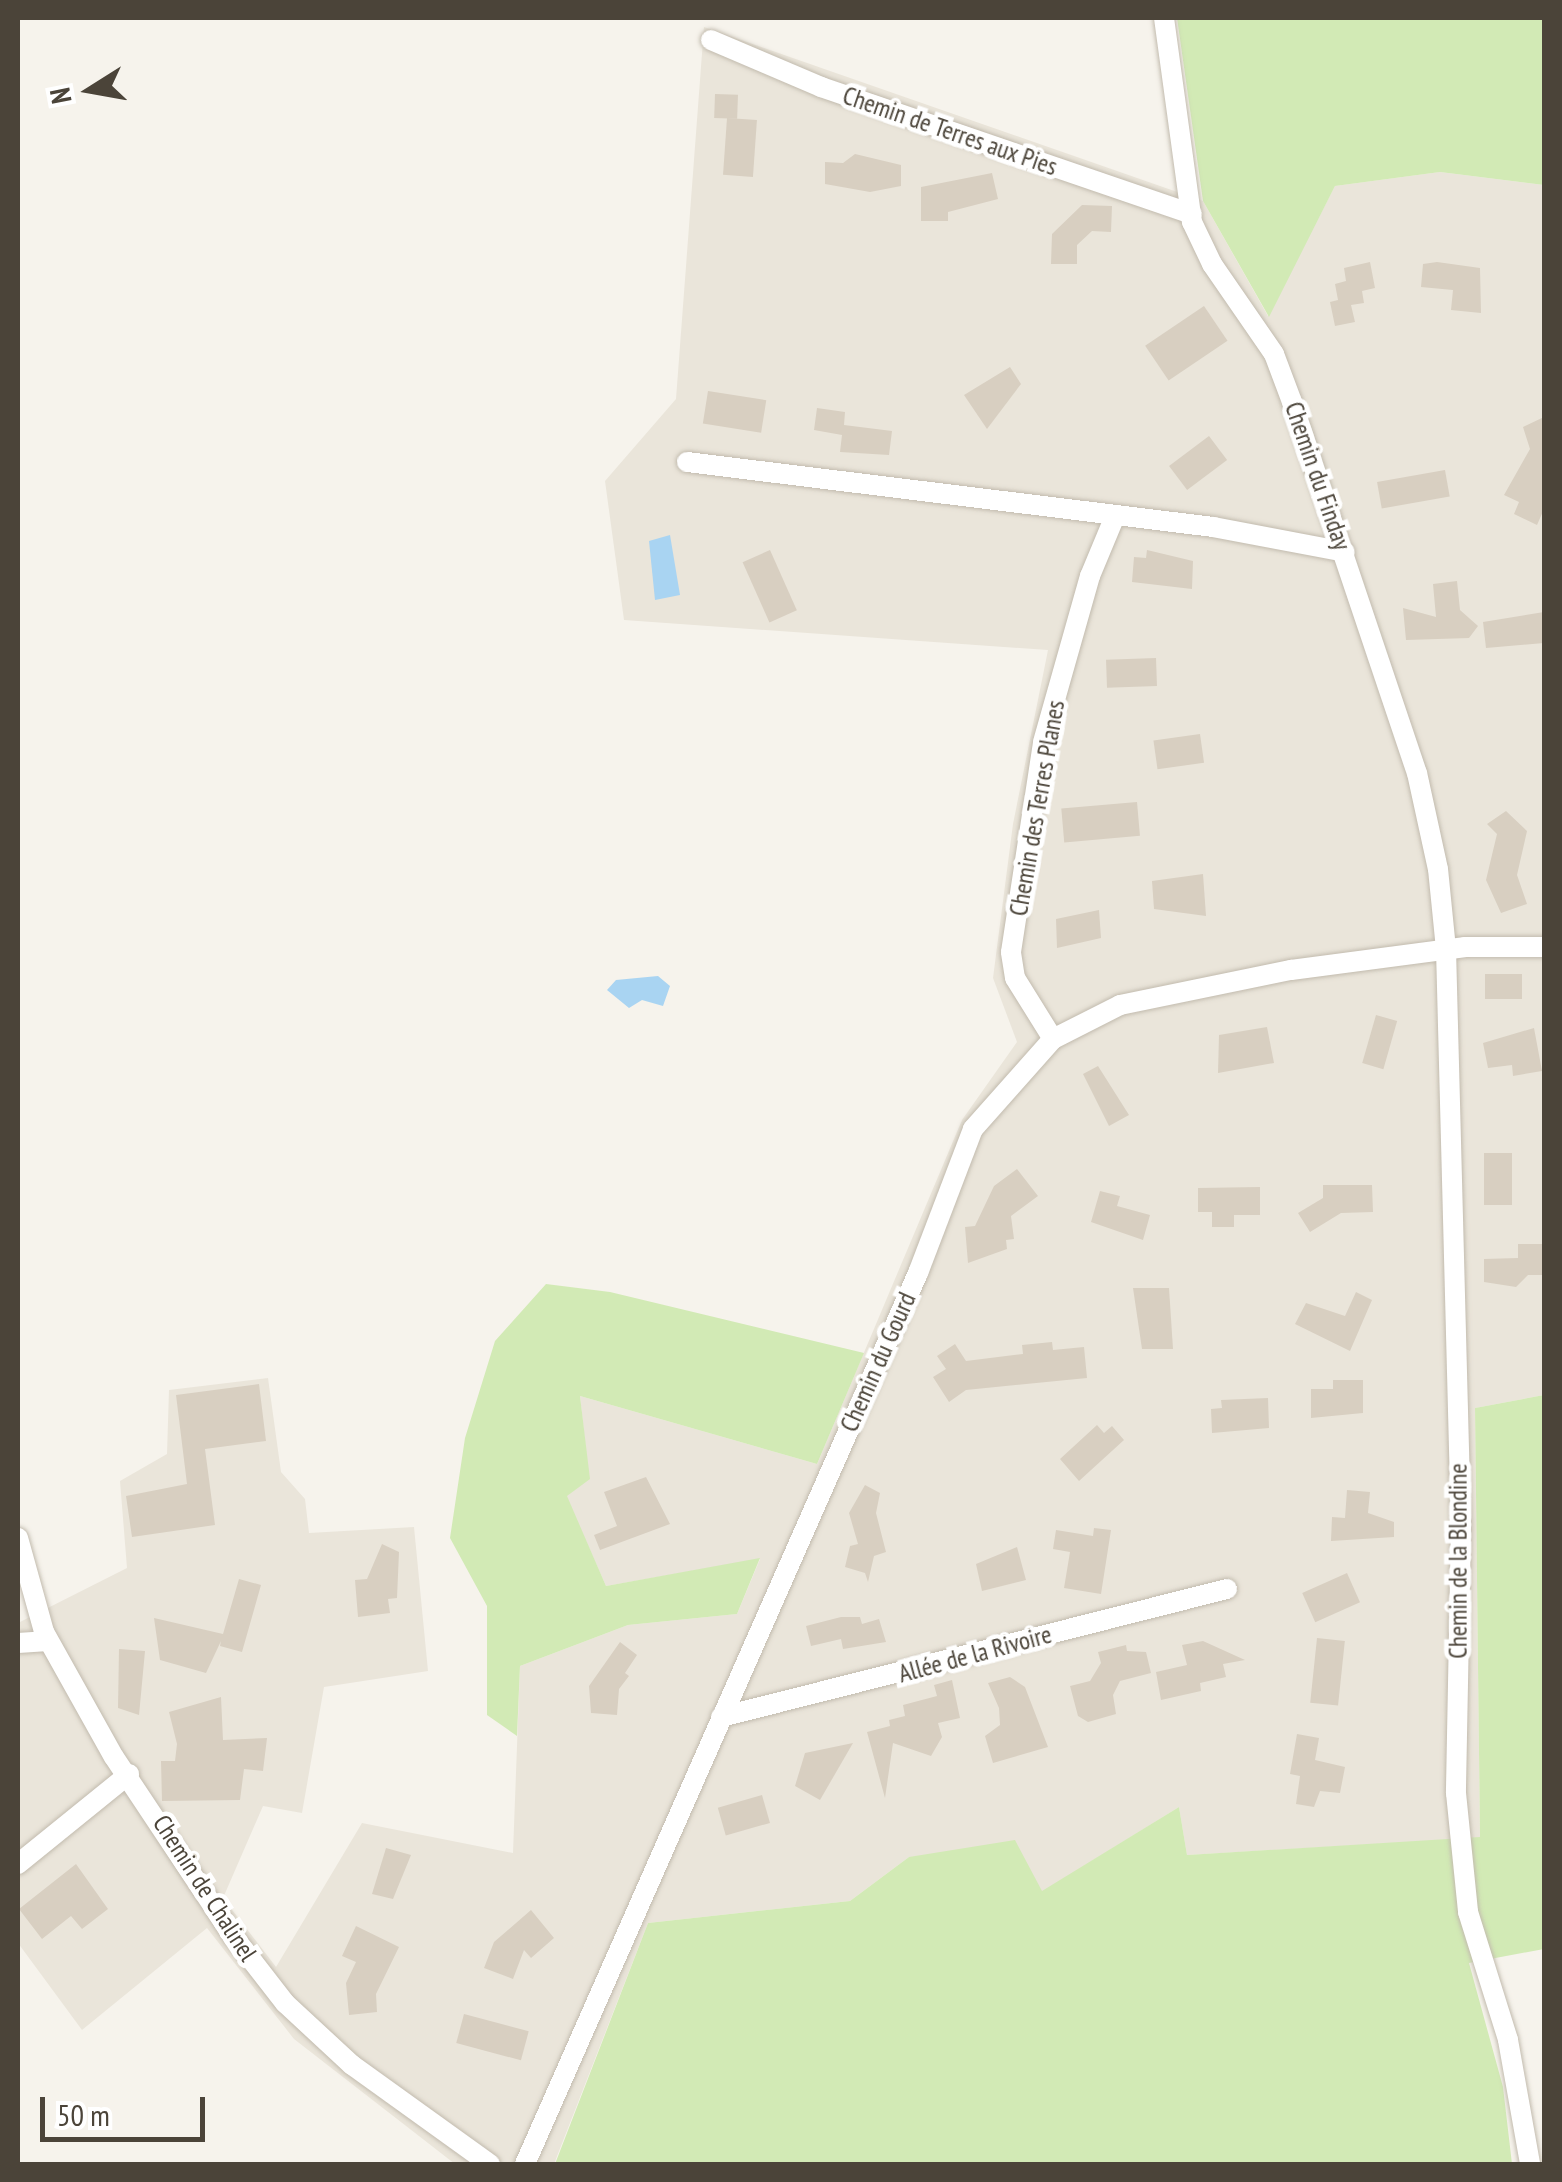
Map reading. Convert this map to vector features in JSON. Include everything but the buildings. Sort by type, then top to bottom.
[{"type":"street","name":"Chemin du Finday","points":[[1164,18],[1192,214],[1212,264],[1274,354],[1345,552],[1429,818],[1446,949]]},
{"type":"street","name":"Chemin de Terres aux Pies","points":[[711,40],[820,86],[1192,214]]},
{"type":"street","points":[[687,462],[1116,516],[1345,552]]},
{"type":"street","name":"Chemin des Terres Planes","points":[[1052,1039],[1016,978],[1011,952],[1043,742],[1090,576],[1116,516]]},
{"type":"street","name":"Chemin du Gourd","points":[[525,2164],[918,1273],[973,1129],[1052,1039],[1120,1004],[1291,970],[1446,949],[1544,947]]},
{"type":"street","name":"Chemin de la Blondine","points":[[1446,949],[1460,1527],[1456,1793],[1468,1912],[1508,2040],[1530,2164]]},
{"type":"street","name":"Chemin de Chalinel","points":[[18,1538],[48,1641],[233,1936],[285,2003],[352,2065],[490,2164]]},
{"type":"street","name":"Allée de la Rivoire","points":[[722,1717],[1227,1588]]},
{"type":"street","points":[[18,1643],[48,1641]]},
{"type":"street","points":[[18,1864],[129,1774]]},
{"type":"shaded area","points":[[704,27],[1203,201],[1268,316],[1335,186],[1440,172],[1544,185],[1544,1395],[1475,1408],[1480,1838],[1187,1855],[1179,1807],[1042,1892],[909,1857],[850,1901],[648,1923],[554,2164],[455,2164],[294,2039],[207,1928],[82,2030],[18,1943],[18,1623],[127,1568],[120,1481],[167,1454],[169,1390],[268,1378],[281,1472],[305,1499],[309,1533],[414,1527],[428,1671],[324,1687],[302,1813],[263,1806],[223,1898],[276,1967],[362,1823],[513,1853],[520,1666],[628,1625],[737,1614],[760,1559],[606,1586],[566,1496],[589,1479],[580,1396],[817,1464],[962,1120],[1017,1042],[993,978],[1013,824],[1048,650],[624,620],[605,481],[676,399]]},
{"type":"green space","points":[[1177,18],[1544,18],[1544,185],[1440,172],[1335,186],[1269,317],[1203,201]]},
{"type":"green space","points":[[546,1284],[610,1292],[864,1353],[817,1464],[580,1396],[590,1479],[567,1496],[606,1586],[760,1558],[737,1614],[628,1625],[520,1666],[517,1736],[487,1715],[487,1606],[450,1538],[465,1438],[495,1341]]},
{"type":"green space","points":[[1544,1395],[1544,1949],[1469,1963],[1503,2087],[1512,2164],[555,2164],[648,1923],[850,1901],[909,1857],[1015,1840],[1042,1891],[1179,1807],[1187,1855],[1480,1837],[1475,1408]]},
{"type":"water","points":[[670,535],[680,595],[655,600],[649,541]]},
{"type":"water","points":[[658,976],[670,986],[663,1006],[642,1000],[629,1008],[607,990],[616,980]]}]
